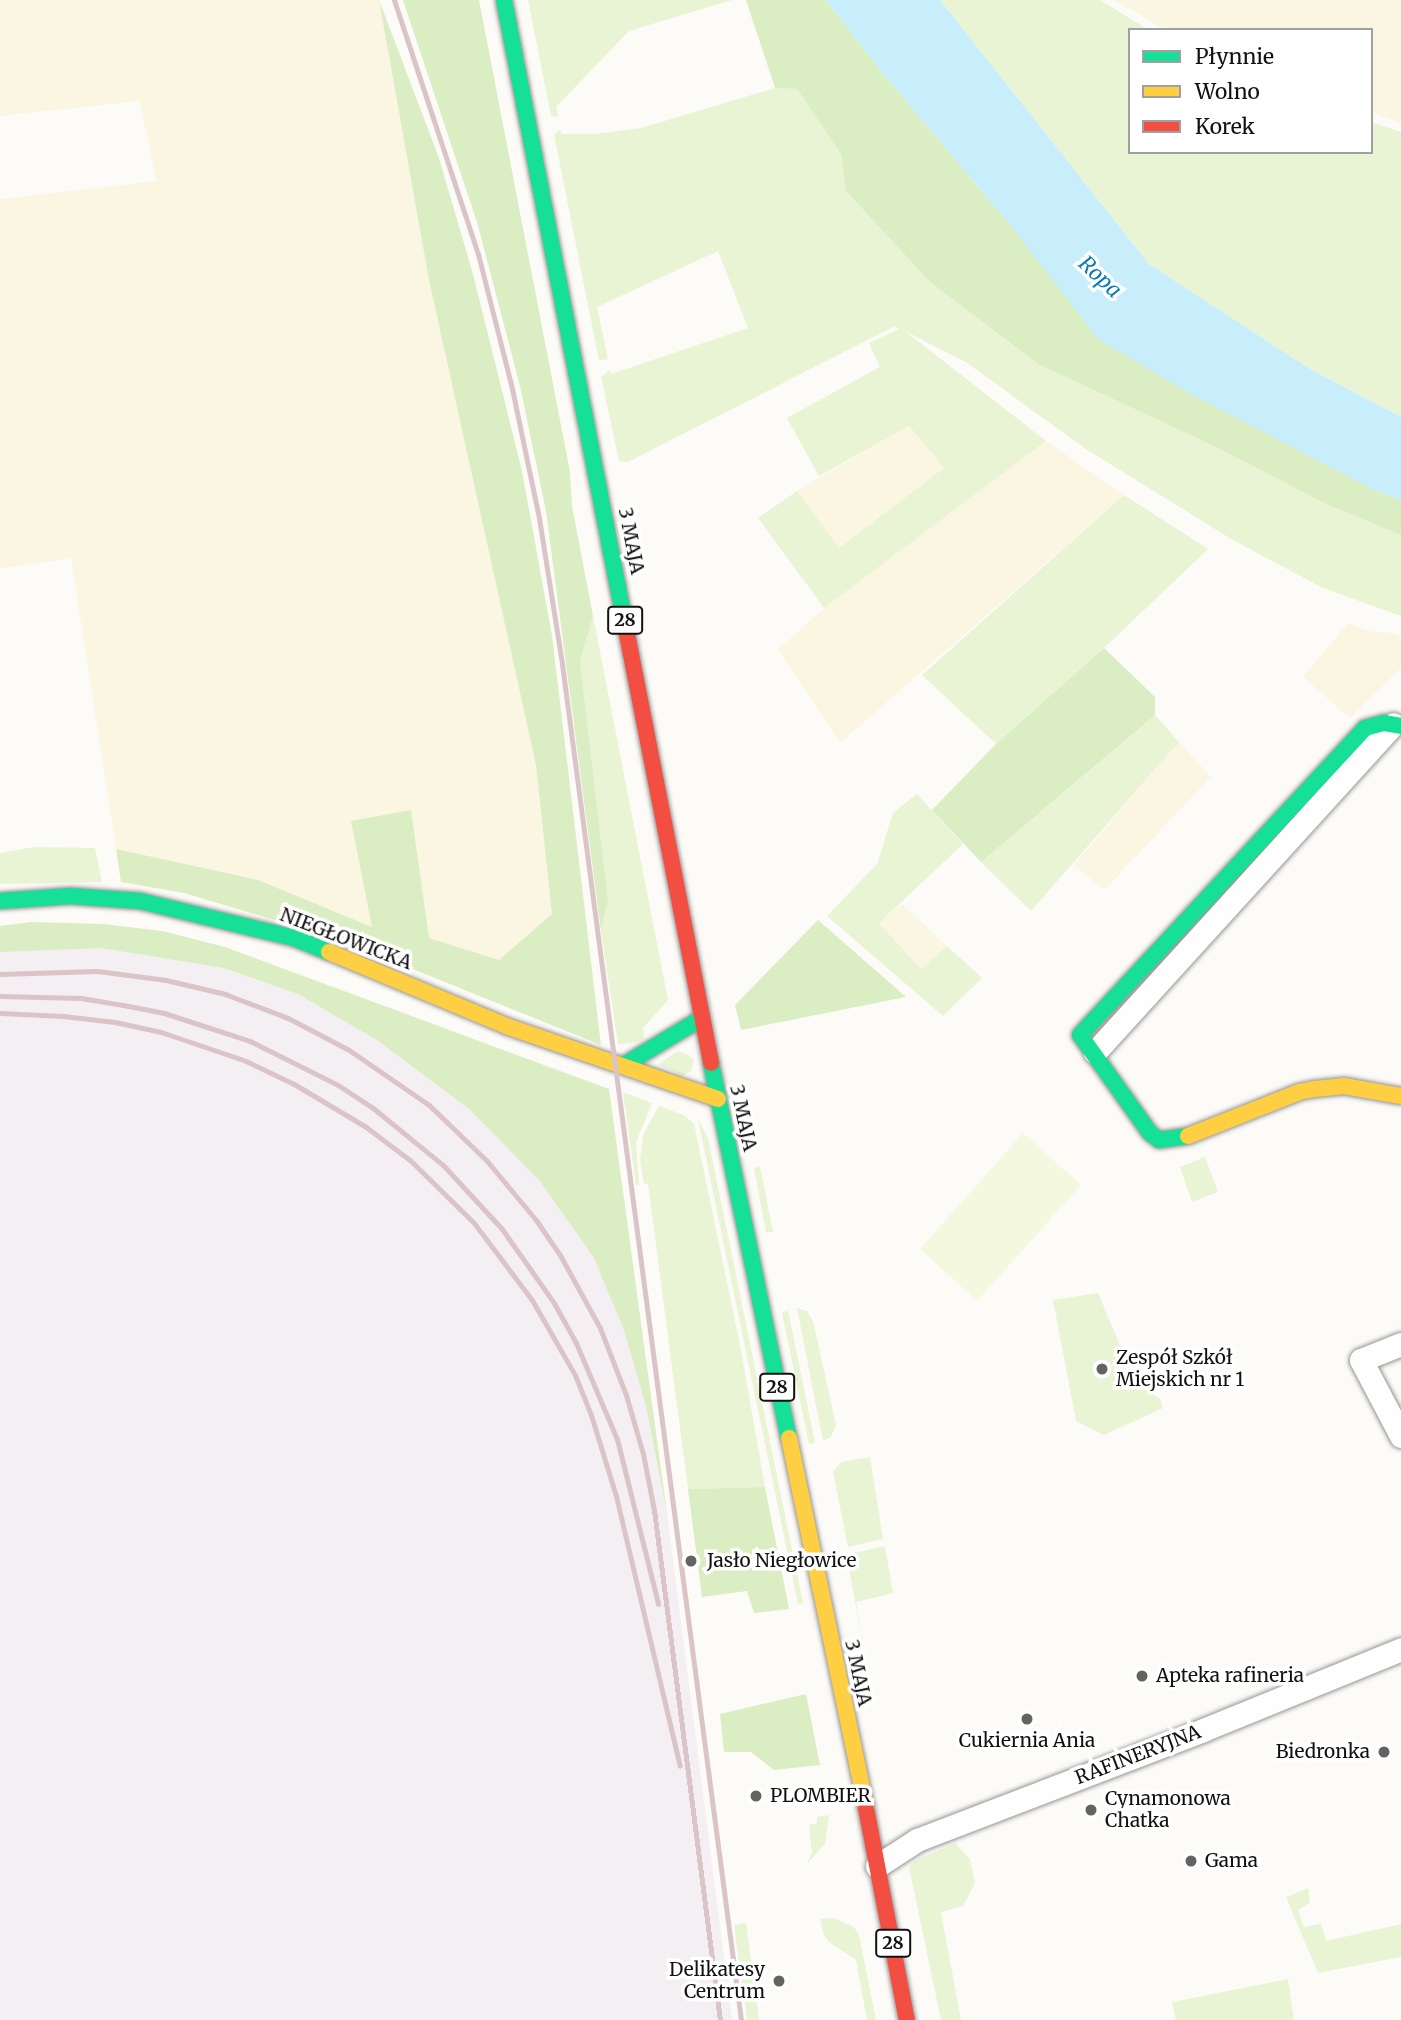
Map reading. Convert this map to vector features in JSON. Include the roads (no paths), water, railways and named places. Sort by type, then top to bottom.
[{"type":"main road","name":"3 MAJA","points":[[505,0],[718,1099],[907,2020]]},
{"type":"main road","name":"NIEGŁOWICKA","points":[[0,901],[70,896],[126,900],[216,917],[294,938],[509,1027],[624,1065],[656,1080],[718,1099]]},
{"type":"main road","points":[[624,1065],[702,1018]]},
{"type":"main road","points":[[1095,1052],[1150,1133],[1159,1140],[1180,1139],[1299,1092],[1344,1086],[1401,1096]]},
{"type":"street","points":[[1095,1052],[1397,725]]},
{"type":"street","points":[[1401,1343],[1361,1360],[1401,1436]]},
{"type":"street","name":"RAFINERYJNA","points":[[877,1866],[906,1846],[925,1837],[1203,1730],[1401,1649]]},
{"type":"water","name":"Ropa","points":[[826,0],[940,0],[1149,264],[1310,369],[1401,417],[1401,500],[1376,491],[1189,393],[1098,339],[1012,227],[884,75]]},
{"type":"railway","points":[[394,0],[478,254],[511,384],[539,518],[562,664],[741,2020]]},
{"type":"railway","points":[[0,974],[97,971],[166,980],[225,994],[288,1018],[349,1050],[429,1105],[487,1161],[536,1220],[560,1255],[600,1328],[626,1395],[643,1454],[654,1510],[720,2020]]},
{"type":"railway","points":[[0,996],[81,998],[123,1005],[164,1013],[250,1041],[338,1085],[373,1108],[443,1165],[502,1229],[554,1303],[576,1343],[617,1439],[658,1604]]},
{"type":"railway","points":[[0,1013],[115,1022],[161,1032],[246,1061],[294,1084],[366,1127],[411,1161],[474,1223],[532,1300],[575,1375],[591,1415],[616,1496],[680,1766]]},
{"type":"place","name":"Zespół Szkół Miejskich nr 1","points":[[1102,1369]]},
{"type":"place","name":"Jasło Niegłowice","points":[[691,1561]]},
{"type":"place","name":"Apteka rafineria","points":[[1142,1676]]},
{"type":"place","name":"Cukiernia Ania","points":[[1027,1719]]},
{"type":"place","name":"Biedronka","points":[[1384,1752]]},
{"type":"place","name":"PLOMBIER","points":[[756,1796]]},
{"type":"place","name":"Cynamonowa Chatka","points":[[1091,1810]]},
{"type":"place","name":"Gama","points":[[1191,1861]]},
{"type":"place","name":"Delikatesy Centrum","points":[[779,1981]]}]
